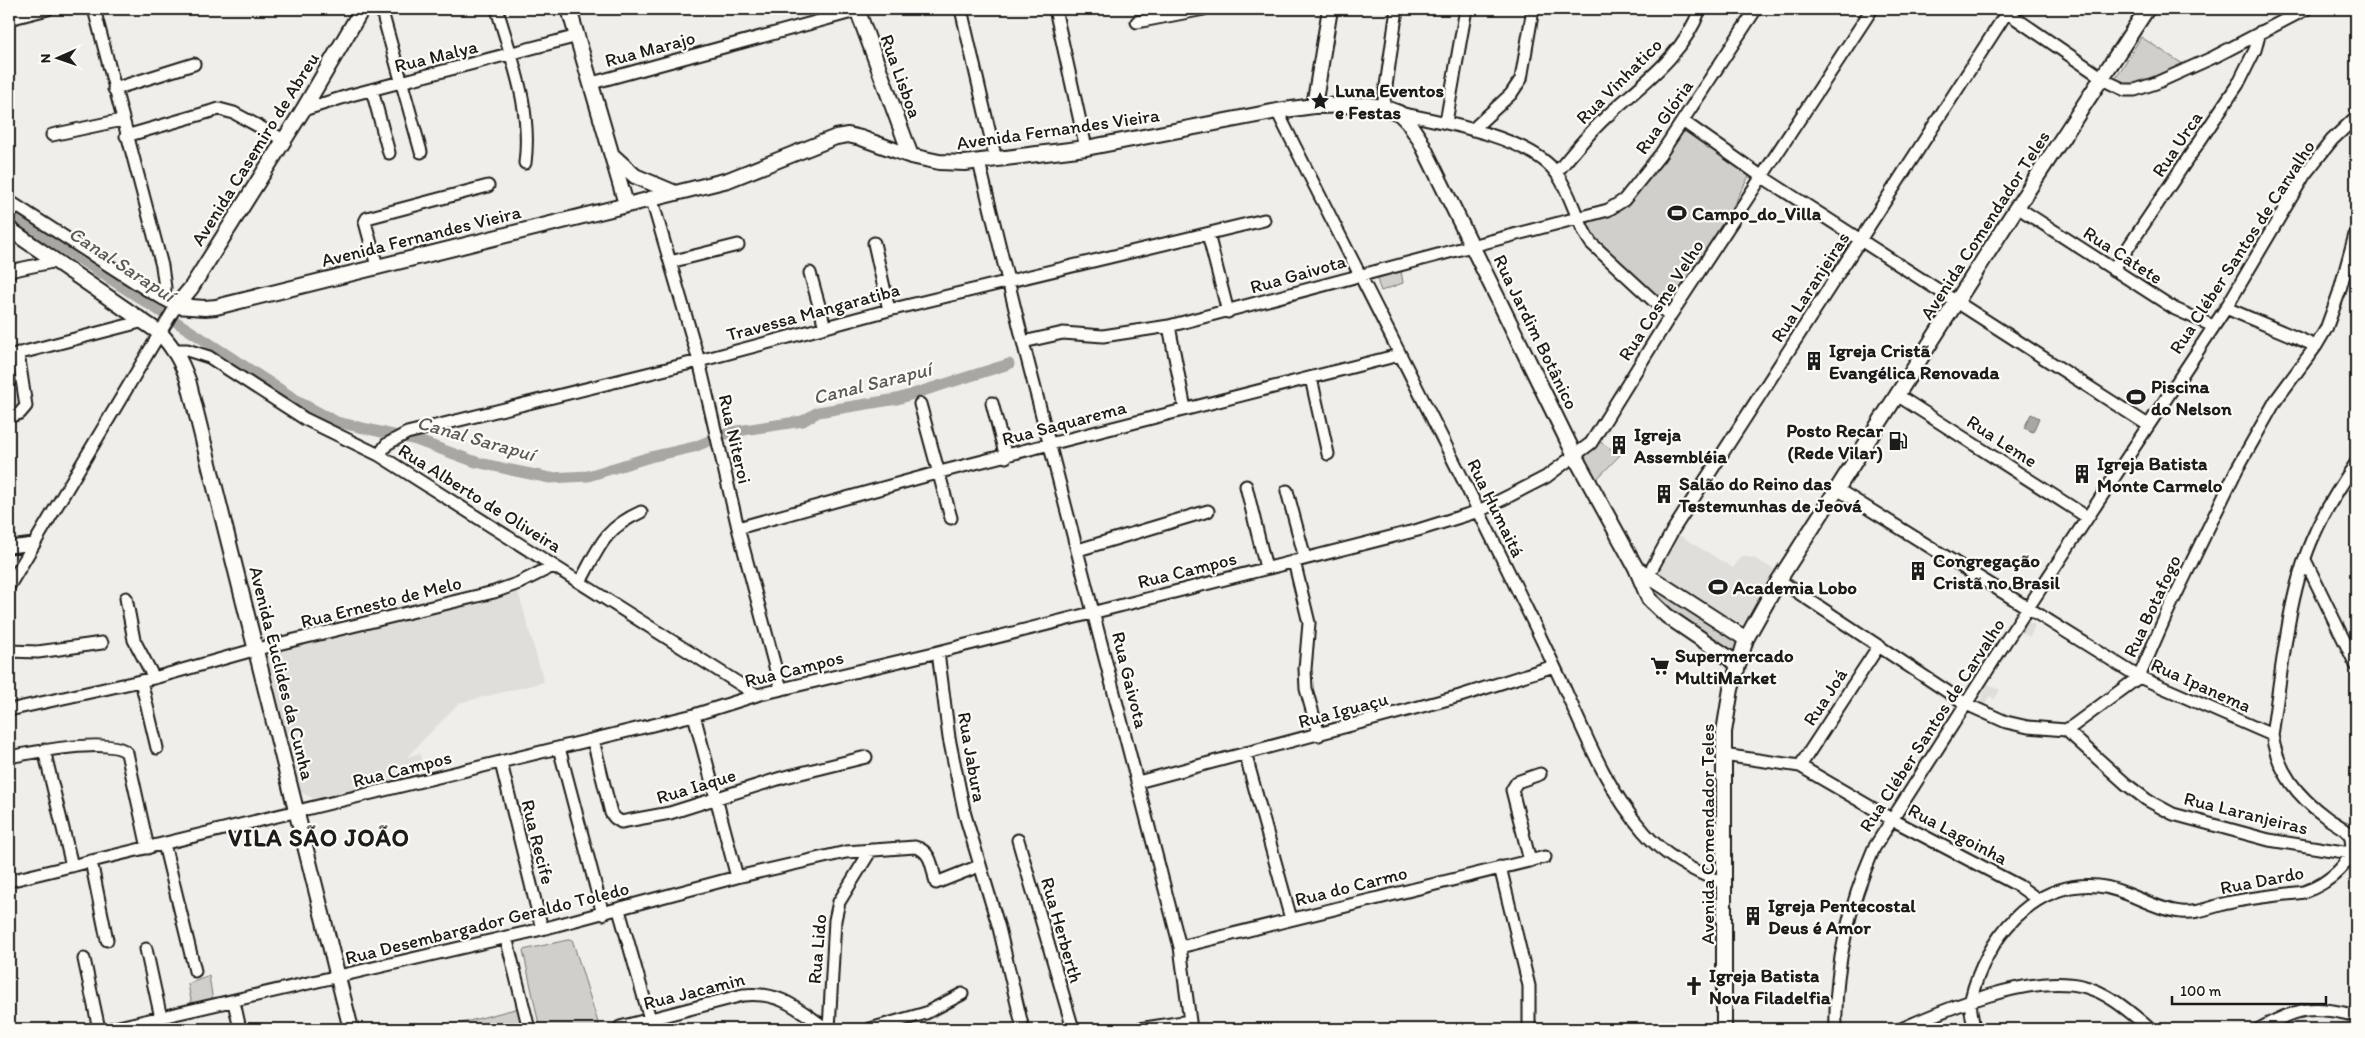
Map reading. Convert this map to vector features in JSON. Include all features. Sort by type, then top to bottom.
[{"type":"main road","name":"Avenida Casemiro de Abreu","points":[[174,309],[191,288],[303,110],[362,9]]},
{"type":"main road","points":[[569,9],[626,204]]},
{"type":"main road","name":"Rua Lisboa","points":[[859,9],[910,156]]},
{"type":"main road","points":[[1314,106],[1330,9]]},
{"type":"main road","name":"Avenida Comendador Teles","points":[[1724,1029],[1723,755],[1727,712],[1746,639],[1779,580],[2017,207],[2147,9]]},
{"type":"main road","name":"Avenida Fernandes Vieira","points":[[174,309],[216,307],[673,192],[728,180],[836,137],[861,138],[910,156],[946,163],[979,162],[1086,148],[1277,111],[1314,106],[1383,107],[1399,113]]},
{"type":"main road","name":"Rua Jardim Botânico","points":[[1399,113],[1408,122],[1420,140],[1575,456],[1642,576],[1649,598],[1667,616],[1738,664]]},
{"type":"main road","points":[[612,155],[635,176],[673,192]]},
{"type":"main road","name":"Avenida Euclides da Cunha","points":[[9,228],[144,320],[163,329],[176,350],[188,380],[351,1029]]},
{"type":"main road","name":"Rua Jardim Botânico","points":[[1642,576],[1746,639]]},
{"type":"street","points":[[9,17],[48,9]]},
{"type":"street","points":[[94,9],[126,136],[162,266],[165,288],[163,299]]},
{"type":"street","points":[[497,9],[525,105],[528,128],[524,163]]},
{"type":"street","name":"Rua Marajo","points":[[592,83],[859,9]]},
{"type":"street","points":[[961,9],[996,160]]},
{"type":"street","points":[[1055,9],[1086,148]]},
{"type":"street","points":[[1137,22],[1204,9]]},
{"type":"street","points":[[1383,107],[1397,9]]},
{"type":"street","points":[[1446,122],[1466,9]]},
{"type":"street","points":[[1472,130],[1511,94],[1522,79],[1533,9]]},
{"type":"street","name":"Rua Vinhatico","points":[[1556,172],[1605,118],[1653,77],[1687,35],[1700,9]]},
{"type":"street","name":"Rua Glória","points":[[1579,218],[1608,210],[1624,200],[1684,122],[1756,9]]},
{"type":"street","name":"Rua Cosme Velho","points":[[1575,456],[1591,443],[1670,316],[1872,9]]},
{"type":"street","points":[[2006,10],[2118,88],[2135,90],[2214,58],[2306,9]]},
{"type":"street","name":"Rua Laranjeiras","points":[[1642,576],[1861,240],[2006,10]]},
{"type":"street","points":[[384,19],[421,152]]},
{"type":"street","name":"Rua Urca","points":[[2113,270],[2238,84],[2255,50],[2260,32]]},
{"type":"street","name":"Rua Malya","points":[[303,110],[372,90],[510,56],[578,36]]},
{"type":"street","points":[[114,89],[194,64]]},
{"type":"street","points":[[372,90],[389,153]]},
{"type":"street","points":[[126,136],[219,109],[234,113],[284,140]]},
{"type":"street","name":"Rua Humaitá","points":[[1277,111],[1479,511],[1602,769],[1615,792],[1640,828],[1661,848],[1700,874],[1724,883]]},
{"type":"street","points":[[1399,113],[1446,122],[1472,130],[1518,146],[1546,163],[1556,172],[1587,237],[1597,250],[1670,316]]},
{"type":"street","name":"Rua Cléber Santos de Carvalho","points":[[1836,1029],[1838,971],[1844,934],[1864,872],[1874,848],[2087,517],[2226,308],[2316,158],[2356,117]]},
{"type":"street","points":[[52,135],[122,120]]},
{"type":"street","points":[[1684,122],[1761,176],[2148,425]]},
{"type":"street","name":"Rua Gaivota","points":[[979,162],[1031,372],[1180,947],[1190,1025]]},
{"type":"street","points":[[377,266],[366,219],[488,186]]},
{"type":"street","name":"Rua Niteroi","points":[[651,198],[699,361],[738,528],[781,689]]},
{"type":"street","points":[[9,201],[163,299],[174,309],[9,586]]},
{"type":"street","name":"Rua Catete","points":[[2017,207],[2187,316],[2214,326]]},
{"type":"street","name":"Rua Gaivota","points":[[1025,348],[1064,333],[1102,336],[1168,326],[1228,312],[1360,275],[1579,218]]},
{"type":"street","name":"Travessa Mangaratiba","points":[[379,455],[392,440],[406,433],[699,361],[889,310],[1264,220]]},
{"type":"street","name":"Rua Botafogo","points":[[2066,730],[2139,678],[2166,613],[2244,455],[2276,400],[2316,346],[2334,309],[2356,231]]},
{"type":"street","points":[[1208,234],[1228,312]]},
{"type":"street","points":[[874,243],[889,310]]},
{"type":"street","points":[[670,262],[738,244]]},
{"type":"street","points":[[9,271],[56,261]]},
{"type":"street","points":[[810,273],[825,327]]},
{"type":"street","points":[[2226,308],[2316,346]]},
{"type":"street","points":[[9,417],[20,414],[26,406],[14,355],[144,320]]},
{"type":"street","points":[[1168,326],[1185,409]]},
{"type":"street","name":"Rua Alberto de Oliveira","points":[[176,350],[187,350],[209,357],[305,419],[379,455],[757,695]]},
{"type":"street","name":"Rua Saquarema","points":[[738,528],[940,472],[1050,446],[1185,409],[1399,355]]},
{"type":"street","points":[[1311,378],[1328,454]]},
{"type":"street","name":"Rua Leme","points":[[1897,395],[2087,517]]},
{"type":"street","points":[[992,403],[1006,457]]},
{"type":"street","points":[[920,404],[951,518]]},
{"type":"street","name":"Rua Campos","points":[[9,881],[297,813],[694,715],[757,695],[938,652],[1418,530],[1479,511],[1546,477],[1575,456]]},
{"type":"street","points":[[2353,853],[2352,840],[2349,833],[2304,799],[2290,784],[2275,754],[2272,735],[2293,611],[2305,560],[2314,533],[2356,463]]},
{"type":"street","points":[[1246,486],[1266,568]]},
{"type":"street","name":"Rua Ipanema","points":[[1837,489],[2139,678],[2272,735]]},
{"type":"street","points":[[1287,491],[1300,559],[1309,623],[1305,669],[1306,689],[1319,735]]},
{"type":"street","points":[[1078,550],[1208,511]]},
{"type":"street","points":[[580,582],[610,530],[624,519],[641,512]]},
{"type":"street","points":[[9,547],[34,544]]},
{"type":"street","points":[[2305,560],[2356,665]]},
{"type":"street","name":"Rua Ernesto de Melo","points":[[9,710],[154,678],[257,649],[494,592],[519,583],[553,566]]},
{"type":"street","points":[[1779,580],[1966,704],[2006,722],[2028,727],[2066,730]]},
{"type":"street","points":[[126,598],[134,640],[154,678]]},
{"type":"street","points":[[9,651],[38,652],[102,643]]},
{"type":"street","name":"Rua Joá","points":[[1800,766],[1878,647]]},
{"type":"street","name":"Rua Jabura","points":[[938,652],[956,776],[979,866],[999,928],[1023,1029]]},
{"type":"street","name":"Rua Iguaçu","points":[[1138,782],[1460,696],[1554,666]]},
{"type":"street","points":[[141,681],[157,748]]},
{"type":"street","points":[[694,715],[737,876]]},
{"type":"street","name":"Rua Laranjeiras","points":[[2066,730],[2126,784],[2147,800],[2173,814],[2269,840],[2353,853]]},
{"type":"street","name":"Rua Iaque","points":[[593,740],[612,813],[620,822],[645,819],[781,778],[866,757]]},
{"type":"street","points":[[9,757],[44,750],[120,748],[127,753],[148,848]]},
{"type":"street","points":[[559,748],[603,914]]},
{"type":"street","points":[[44,750],[72,866]]},
{"type":"street","points":[[1246,753],[1291,919]]},
{"type":"street","name":"Rua Lagoinha","points":[[1723,755],[1800,766],[1892,820],[2019,886],[2037,899]]},
{"type":"street","name":"Rua Recife","points":[[501,763],[542,929]]},
{"type":"street","points":[[1530,861],[1512,790],[1517,782],[1540,774]]},
{"type":"street","name":"Rua Herberth","points":[[1018,840],[1072,1029]]},
{"type":"street","points":[[164,844],[195,971]]},
{"type":"street","points":[[871,850],[915,847],[924,849],[929,855],[936,884],[979,866]]},
{"type":"street","name":"Rua Desembargador Geraldo Toledo","points":[[110,1029],[338,978],[542,929],[619,910],[737,876],[846,852],[871,850]]},
{"type":"street","name":"Rua Lido","points":[[828,1029],[835,920],[839,902],[861,863],[871,850]]},
{"type":"street","name":"Rua Dardo","points":[[1974,1029],[1970,1001],[1984,962],[1999,937],[2020,911],[2037,899],[2065,887],[2098,886],[2117,890],[2166,909],[2196,912],[2230,902],[2315,889],[2326,883],[2353,853]]},
{"type":"street","name":"Rua do Carmo","points":[[1180,947],[1500,867],[1545,858]]},
{"type":"street","points":[[91,861],[107,940]]},
{"type":"street","points":[[1500,867],[1528,986],[1529,1029]]},
{"type":"street","points":[[619,910],[650,1019]]},
{"type":"street","points":[[506,937],[528,1029]]},
{"type":"street","points":[[146,949],[160,1018]]},
{"type":"street","points":[[84,959],[99,1029]]},
{"type":"street","points":[[1901,1029],[1970,1001],[2039,986],[2062,984],[2082,986],[2098,992],[2118,1004],[2150,1029]]},
{"type":"street","name":"Rua Jacamin","points":[[620,1028],[743,995],[760,993],[786,1001],[828,1029]]},
{"type":"street","points":[[870,1029],[926,1012],[962,994]]},
{"type":"street","points":[[234,1002],[240,1029]]},
{"type":"street","points":[[2259,1029],[2284,1016],[2307,1008],[2332,1009],[2356,1016]]},
{"type":"street","points":[[1139,1029],[1190,1025]]},
{"type":"shaded area","points":[[2141,37],[2186,66],[2133,87],[2113,83]]},
{"type":"shaded area","name":"Campo_do_Villa","points":[[1682,132],[1686,132],[1745,171],[1749,176],[1723,225],[1667,309],[1635,281],[1600,246],[1588,225],[1591,218],[1619,202]]},
{"type":"shaded area","points":[[1401,271],[1403,283],[1381,291],[1378,278]]},
{"type":"shaded area","points":[[2031,414],[2039,418],[2033,432],[2024,428]]},
{"type":"shaded area","points":[[1590,435],[1620,455],[1592,484],[1580,464]]},
{"type":"shaded area","points":[[1679,535],[1733,568],[1741,556],[1754,558],[1777,571],[1746,626],[1660,579],[1655,574],[1675,536]]},
{"type":"shaded area","points":[[1653,586],[1743,633],[1735,656],[1657,601]]},
{"type":"shaded area","points":[[518,591],[544,682],[459,703],[407,757],[420,753],[422,766],[418,776],[322,802],[298,791],[284,725],[269,678],[267,657],[273,650]]},
{"type":"shaded area","points":[[2027,621],[2035,625],[2030,637],[2021,633]]},
{"type":"shaded area","points":[[1987,684],[2000,690],[1995,699],[1990,696],[1985,705],[1981,703],[1981,699]]},
{"type":"shaded area","points":[[572,939],[600,1029],[540,1029],[523,950]]},
{"type":"shaded area","points":[[209,976],[213,1001],[192,1005],[188,984]]},
{"type":"shaded area","points":[[519,1008],[524,1029],[442,1028]]},
{"type":"waterway","name":"Canal Sarapuí","points":[[9,213],[301,403],[337,422],[416,440],[476,462],[550,478],[588,476],[650,457],[694,447],[731,432],[803,421],[818,412],[897,399],[1009,364]]},
{"type":"place","name":"Luna Eventos e Festas","points":[[1320,101]]},
{"type":"place","name":"Campo_do_Villa","points":[[1677,213]]},
{"type":"place","name":"Igreja Cristã Evangélica Renovada","points":[[1814,361]]},
{"type":"place","name":"Piscina do Nelson","points":[[2136,397]]},
{"type":"place","name":"Posto Recar (Rede Vilar)","points":[[1898,441]]},
{"type":"place","name":"Igreja Assembléia","points":[[1619,445]]},
{"type":"place","name":"Igreja Batista Monte Carmelo","points":[[2082,474]]},
{"type":"place","name":"Salão do Reino das Testemunhas de Jeová","points":[[1664,494]]},
{"type":"place","name":"Congregação Cristã no Brasil","points":[[1918,571]]},
{"type":"place","name":"Academia Lobo","points":[[1718,587]]},
{"type":"place","name":"Supermercado MultiMarket","points":[[1660,666]]},
{"type":"place","name":"Igreja Pentecostal Deus é Amor","points":[[1753,916]]},
{"type":"place","name":"Igreja Batista Nova Filadelfia","points":[[1694,986]]},
{"type":"district","name":"VILA SÃO JOÃO","points":[[319,837]]}]
